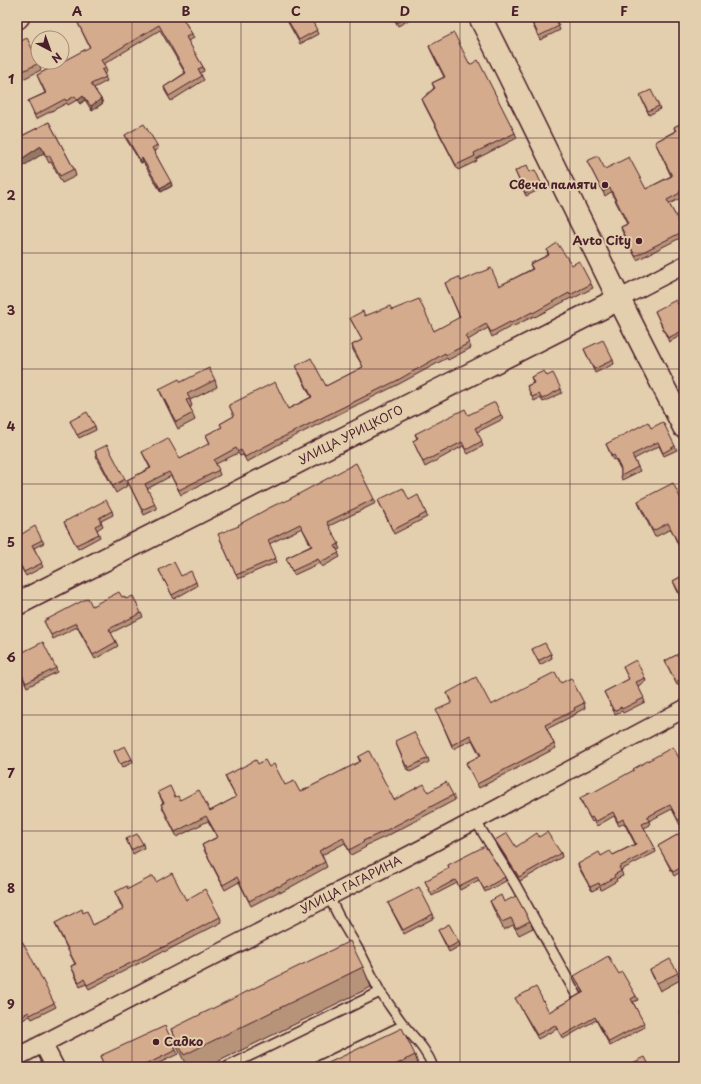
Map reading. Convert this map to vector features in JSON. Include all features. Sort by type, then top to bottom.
[{"type":"street","points":[[480,17],[684,427]]},
{"type":"street","name":"УЛИЦА УРИЦКОГО","points":[[17,604],[684,265]]},
{"type":"street","name":"УЛИЦА ГАГАРИНА","points":[[17,1057],[328,897],[684,710]]},
{"type":"street","points":[[43,1044],[55,1067]]},
{"type":"lane","points":[[475,820],[515,884],[576,994]]},
{"type":"lane","points":[[328,897],[362,956],[380,992],[404,1025],[422,1046],[430,1060],[432,1067]]},
{"type":"lane","points":[[226,1067],[380,992]]},
{"type":"lane","points":[[317,1067],[404,1025]]},
{"type":"building","points":[[75,17],[182,17],[192,34],[186,37],[203,67],[198,69],[202,76],[169,96],[164,87],[186,73],[159,25],[101,60],[106,68],[102,70],[106,77],[91,84],[101,99],[91,106],[83,96],[78,100],[75,96],[66,101],[65,99],[35,115],[28,101],[46,93],[37,75],[46,70],[70,70],[70,58],[90,47]]},
{"type":"building","points":[[286,17],[310,17],[317,30],[299,40]]},
{"type":"building","points":[[394,17],[407,17],[397,23]]},
{"type":"building","points":[[530,17],[555,17],[559,26],[539,36]]},
{"type":"building","points":[[454,33],[470,65],[478,60],[515,133],[474,153],[475,156],[456,165],[422,99],[435,88],[432,83],[445,77],[429,46]]},
{"type":"building","points":[[27,38],[30,44],[30,68],[17,74],[17,43]]},
{"type":"building","points":[[651,90],[659,106],[648,111],[640,95]]},
{"type":"building","points":[[49,122],[74,169],[60,176],[49,155],[46,156],[41,146],[17,162],[17,132],[20,137]]},
{"type":"building","points":[[684,122],[684,148],[682,148],[684,152],[684,189],[667,200],[684,231],[635,256],[621,227],[628,224],[610,188],[603,192],[587,161],[598,156],[605,169],[629,157],[646,189],[672,176],[655,142],[676,131],[674,127]]},
{"type":"building","points":[[144,124],[157,145],[152,148],[171,182],[160,188],[142,158],[140,160],[125,135]]},
{"type":"building","points":[[527,165],[530,172],[535,170],[542,185],[525,193],[515,171]]},
{"type":"building","points":[[557,243],[572,265],[579,261],[591,284],[570,295],[569,293],[533,313],[532,312],[491,332],[486,324],[465,336],[469,343],[446,355],[445,353],[398,380],[245,457],[241,450],[238,452],[236,448],[214,460],[219,470],[179,490],[169,472],[145,484],[155,504],[142,510],[127,480],[151,468],[142,452],[168,438],[180,459],[210,443],[206,435],[222,427],[220,424],[234,416],[229,405],[275,382],[288,409],[312,397],[296,366],[311,358],[326,386],[363,367],[352,345],[362,340],[350,318],[363,311],[365,316],[390,306],[392,310],[419,299],[434,331],[460,317],[445,283],[459,277],[461,281],[491,268],[499,286],[533,269],[530,264],[549,255],[547,250]]},
{"type":"building","points":[[676,300],[684,316],[684,330],[668,338],[655,311]]},
{"type":"building","points":[[603,340],[613,360],[594,369],[584,349]]},
{"type":"building","points":[[209,368],[215,380],[187,394],[190,399],[186,400],[193,413],[176,422],[159,389],[179,379],[181,382]]},
{"type":"building","points":[[544,371],[547,376],[553,373],[561,389],[542,399],[539,394],[532,397],[527,386],[534,383],[531,377]]},
{"type":"building","points":[[495,402],[501,415],[475,428],[482,441],[466,450],[462,442],[423,462],[413,441],[418,438],[415,434],[465,409],[468,415]]},
{"type":"building","points":[[87,412],[95,426],[77,435],[70,421]]},
{"type":"building","points":[[648,422],[651,428],[663,422],[675,446],[663,453],[658,442],[632,455],[638,467],[621,476],[621,469],[614,455],[612,456],[606,444]]},
{"type":"building","points":[[107,445],[125,479],[113,486],[95,451]]},
{"type":"building","points":[[356,463],[374,499],[327,522],[339,544],[335,546],[339,553],[320,562],[318,559],[292,571],[286,558],[312,546],[300,524],[268,540],[276,558],[236,575],[218,534],[239,526],[238,525],[269,508],[283,501],[284,502]]},
{"type":"building","points":[[673,483],[684,505],[684,540],[678,543],[668,523],[653,531],[638,501]]},
{"type":"building","points":[[403,488],[409,500],[418,495],[426,513],[393,530],[378,500]]},
{"type":"building","points":[[106,500],[112,511],[99,518],[101,523],[95,526],[99,534],[76,545],[64,522]]},
{"type":"building","points":[[35,526],[42,540],[32,545],[42,563],[24,572],[17,560],[17,537]]},
{"type":"building","points":[[174,562],[181,576],[191,571],[196,582],[172,595],[159,570]]},
{"type":"building","points":[[684,575],[684,602],[673,581]]},
{"type":"building","points":[[119,592],[122,597],[124,596],[126,599],[133,596],[141,613],[109,629],[116,642],[93,655],[76,623],[51,635],[44,621],[88,598],[92,606]]},
{"type":"building","points":[[43,642],[56,668],[26,683],[17,665],[17,655]]},
{"type":"building","points":[[545,643],[551,654],[538,661],[532,649]]},
{"type":"building","points":[[684,651],[684,677],[676,682],[665,661]]},
{"type":"building","points":[[636,660],[645,678],[636,682],[644,698],[622,709],[621,707],[614,711],[604,692],[629,679],[623,667]]},
{"type":"building","points":[[555,672],[561,683],[571,678],[584,703],[574,708],[575,710],[545,725],[554,744],[477,784],[466,763],[481,755],[470,735],[452,745],[436,710],[452,703],[447,693],[476,677],[491,705]]},
{"type":"building","points":[[414,732],[428,758],[408,768],[395,741]]},
{"type":"building","points":[[125,746],[132,759],[120,764],[114,751]]},
{"type":"building","points":[[673,747],[684,767],[684,818],[678,820],[670,805],[647,817],[649,821],[642,824],[655,848],[619,867],[621,871],[614,875],[615,877],[600,886],[599,883],[590,887],[578,864],[599,852],[601,856],[610,851],[613,855],[636,844],[623,819],[618,822],[613,812],[595,822],[592,817],[590,818],[580,798],[634,770],[633,769]]},
{"type":"building","points":[[369,751],[394,800],[424,784],[428,792],[446,782],[453,795],[363,841],[364,842],[349,850],[343,838],[319,851],[325,862],[249,901],[237,877],[223,885],[202,845],[218,837],[206,816],[175,832],[161,804],[164,803],[158,792],[170,786],[175,797],[178,796],[180,800],[199,790],[210,811],[236,797],[225,776],[256,760],[258,764],[265,760],[269,767],[274,764],[285,785],[294,781],[300,792],[361,761],[358,757]]},
{"type":"building","points":[[684,831],[684,866],[673,872],[658,846]]},
{"type":"building","points":[[547,832],[561,853],[519,877],[495,840],[507,833],[516,847],[537,833],[539,837]]},
{"type":"building","points":[[137,834],[143,844],[131,850],[126,839]]},
{"type":"building","points":[[485,846],[505,877],[484,889],[477,877],[459,886],[455,880],[431,893],[425,881],[449,868],[448,865]]},
{"type":"building","points":[[172,873],[186,900],[205,889],[220,917],[87,985],[84,979],[79,982],[71,966],[76,964],[55,923],[82,909],[83,913],[87,911],[93,925],[124,909],[115,892],[127,886],[128,889],[153,876],[156,882]]},
{"type":"building","points":[[419,887],[433,914],[403,930],[388,903]]},
{"type":"building","points":[[501,895],[504,902],[516,896],[530,921],[516,928],[511,918],[502,922],[490,901]]},
{"type":"building","points":[[449,924],[459,942],[448,948],[438,930]]},
{"type":"building","points":[[22,941],[54,1003],[30,1015],[29,1012],[17,1018],[17,944]]},
{"type":"building","points":[[350,941],[363,967],[184,1055],[171,1029]]},
{"type":"building","points":[[608,956],[619,974],[622,972],[636,996],[631,999],[644,1023],[609,1042],[595,1017],[562,1036],[555,1025],[537,1035],[515,998],[536,987],[549,1012],[584,992],[574,976]]},
{"type":"building","points":[[670,959],[678,973],[657,983],[650,970]]},
{"type":"building","points":[[684,1011],[684,1022],[680,1013]]},
{"type":"building","name":"Садко","points":[[165,1026],[176,1050],[141,1067],[105,1067],[100,1056]]},
{"type":"building","points":[[402,1028],[415,1055],[391,1067],[320,1067]]},
{"type":"building","points":[[645,1057],[650,1067],[624,1067]]},
{"type":"place","name":"Свеча памяти","points":[[605,185]]},
{"type":"place","name":"Avto City","points":[[639,241]]},
{"type":"place","name":"Садко","points":[[156,1042]]}]
